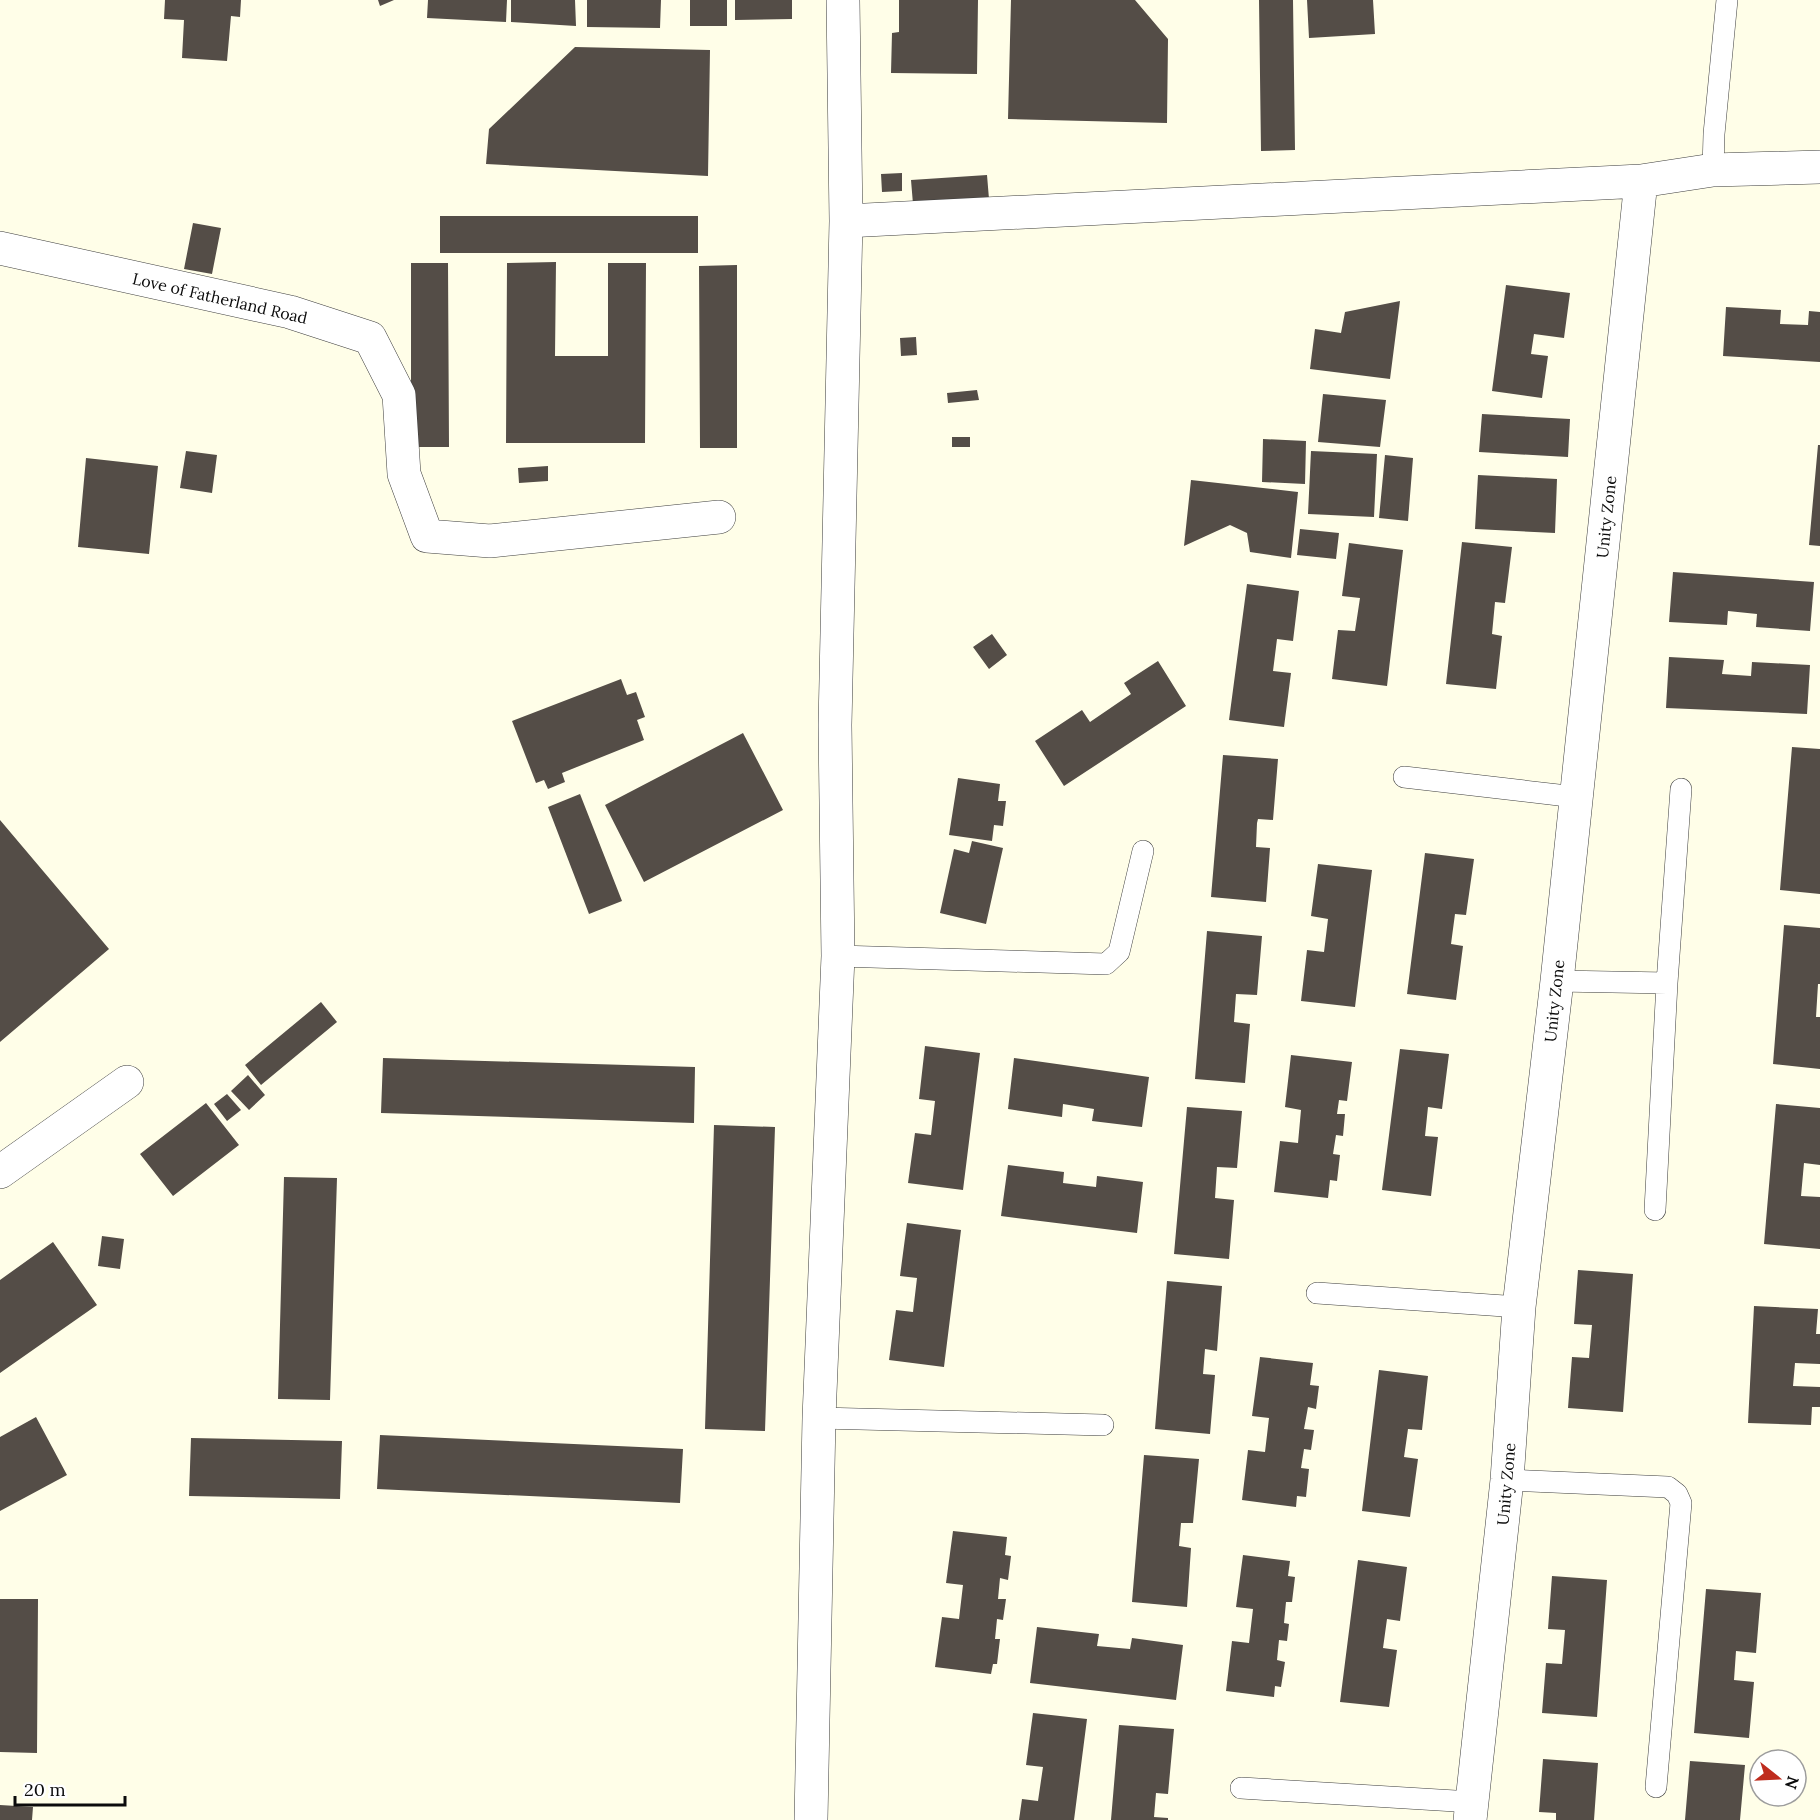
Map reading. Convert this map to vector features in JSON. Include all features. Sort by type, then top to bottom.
[{"type":"street","points":[[811,1820],[819,1419],[838,956],[835,725],[846,221],[843,0]]},
{"type":"street","points":[[846,221],[1641,181],[1713,170],[1820,167]]},
{"type":"street","name":"Unity Zone","points":[[1471,1811],[1507,1480],[1519,1307],[1557,981],[1641,181]]},
{"type":"street","name":"Love of Fatherland Road","points":[[0,248],[290,312],[370,338],[399,395],[404,474],[427,536],[490,541],[719,517]]},
{"type":"street","points":[[0,1172],[127,1082]]},
{"type":"lane","points":[[1713,170],[1714,134],[1727,0]]},
{"type":"lane","points":[[1404,777],[1576,797]]},
{"type":"lane","points":[[1655,1210],[1667,983],[1681,789]]},
{"type":"lane","points":[[838,956],[1106,964],[1119,952],[1143,851]]},
{"type":"lane","points":[[1557,981],[1667,983]]},
{"type":"lane","points":[[1317,1293],[1519,1307]]},
{"type":"lane","points":[[819,1419],[1103,1425]]},
{"type":"lane","points":[[1507,1480],[1668,1487],[1677,1494],[1681,1503],[1656,1787]]},
{"type":"lane","points":[[1241,1788],[1471,1811]]},
{"type":"building","points":[[165,0],[241,0],[240,17],[231,16],[227,61],[182,58],[184,20],[164,19]]},
{"type":"building","points":[[378,0],[394,0],[380,6]]},
{"type":"building","points":[[428,0],[507,0],[506,22],[427,18]]},
{"type":"building","points":[[511,0],[575,0],[576,26],[511,22]]},
{"type":"building","points":[[587,0],[661,0],[660,28],[587,27]]},
{"type":"building","points":[[690,0],[727,0],[727,26],[690,26]]},
{"type":"building","points":[[735,0],[792,0],[792,19],[735,20]]},
{"type":"building","points":[[899,0],[978,0],[977,74],[891,73],[892,33],[899,32]]},
{"type":"building","points":[[1011,0],[1135,0],[1168,39],[1167,123],[1008,119]]},
{"type":"building","points":[[1259,0],[1293,0],[1295,150],[1261,151]]},
{"type":"building","points":[[1307,0],[1373,0],[1375,34],[1309,38]]},
{"type":"building","points":[[575,47],[710,50],[708,176],[486,164],[489,129]]},
{"type":"building","points":[[902,173],[902,191],[882,192],[881,174]]},
{"type":"building","points":[[987,175],[989,199],[913,204],[911,180]]},
{"type":"building","points":[[440,216],[698,216],[698,253],[440,253]]},
{"type":"building","points":[[193,223],[221,228],[212,274],[184,269]]},
{"type":"building","points":[[556,262],[555,356],[608,356],[608,263],[646,263],[645,443],[506,443],[507,263]]},
{"type":"building","points":[[411,263],[448,263],[449,447],[411,447]]},
{"type":"building","points":[[737,265],[737,448],[700,448],[699,266]]},
{"type":"building","points":[[1506,285],[1570,293],[1564,338],[1534,334],[1531,354],[1548,356],[1542,398],[1492,391]]},
{"type":"building","points":[[1400,301],[1390,379],[1310,369],[1315,329],[1341,333],[1345,312]]},
{"type":"building","points":[[1726,307],[1781,310],[1780,324],[1808,325],[1809,311],[1820,312],[1820,362],[1723,356]]},
{"type":"building","points":[[916,337],[917,355],[901,356],[900,338]]},
{"type":"building","points":[[977,390],[979,400],[948,403],[947,393]]},
{"type":"building","points":[[1323,394],[1386,400],[1380,447],[1318,442]]},
{"type":"building","points":[[1482,414],[1570,419],[1568,457],[1479,452]]},
{"type":"building","points":[[952,437],[970,437],[970,447],[952,447]]},
{"type":"building","points":[[1263,439],[1306,441],[1305,484],[1262,482]]},
{"type":"building","points":[[1818,445],[1820,445],[1820,546],[1809,545]]},
{"type":"building","points":[[186,451],[217,455],[212,493],[180,488]]},
{"type":"building","points":[[1311,451],[1377,454],[1374,517],[1308,514]]},
{"type":"building","points":[[1385,455],[1413,458],[1408,521],[1379,518]]},
{"type":"building","points":[[86,458],[158,466],[149,554],[78,547]]},
{"type":"building","points":[[548,466],[548,481],[519,483],[518,468]]},
{"type":"building","points":[[1478,475],[1557,479],[1555,533],[1475,529]]},
{"type":"building","points":[[1191,480],[1298,492],[1291,558],[1250,552],[1247,533],[1230,525],[1184,546]]},
{"type":"building","points":[[1300,529],[1339,533],[1336,559],[1297,555]]},
{"type":"building","points":[[1462,542],[1512,547],[1505,603],[1495,602],[1492,634],[1502,636],[1496,689],[1446,684]]},
{"type":"building","points":[[1349,543],[1403,550],[1387,686],[1332,679],[1338,630],[1355,631],[1360,598],[1342,596]]},
{"type":"building","points":[[1673,572],[1814,582],[1810,631],[1756,627],[1757,614],[1728,611],[1727,625],[1669,622]]},
{"type":"building","points":[[1247,584],[1299,591],[1293,641],[1277,639],[1273,671],[1291,673],[1284,727],[1229,720]]},
{"type":"building","points":[[992,634],[1007,655],[989,669],[973,647]]},
{"type":"building","points":[[1669,657],[1724,660],[1722,674],[1751,676],[1752,662],[1810,665],[1807,714],[1666,708]]},
{"type":"building","points":[[1158,661],[1186,706],[1064,786],[1035,741],[1082,710],[1090,722],[1131,694],[1124,683]]},
{"type":"building","points":[[621,679],[627,695],[636,692],[645,717],[637,720],[644,740],[562,773],[565,782],[548,789],[544,780],[536,783],[512,721]]},
{"type":"building","points":[[743,733],[783,810],[644,882],[605,805]]},
{"type":"building","points":[[1792,747],[1820,749],[1820,894],[1780,890]]},
{"type":"building","points":[[1223,755],[1278,759],[1273,820],[1258,819],[1257,823],[1256,847],[1270,848],[1266,902],[1211,897]]},
{"type":"building","points":[[958,778],[1000,784],[998,801],[1006,801],[1003,826],[994,825],[992,841],[949,835]]},
{"type":"building","points":[[580,794],[622,901],[589,914],[548,807]]},
{"type":"building","points":[[0,820],[109,949],[0,1042]]},
{"type":"building","points":[[972,841],[1003,848],[986,924],[940,913],[954,849],[969,853]]},
{"type":"building","points":[[1425,853],[1474,859],[1466,915],[1455,914],[1451,944],[1463,946],[1456,1000],[1407,994]]},
{"type":"building","points":[[1318,864],[1372,870],[1355,1007],[1301,1001],[1307,950],[1324,952],[1328,919],[1311,916]]},
{"type":"building","points":[[1784,925],[1820,928],[1820,984],[1818,984],[1816,1017],[1820,1017],[1820,1069],[1773,1064]]},
{"type":"building","points":[[1207,931],[1262,936],[1257,995],[1236,994],[1234,1022],[1250,1024],[1245,1083],[1195,1079]]},
{"type":"building","points":[[321,1002],[337,1022],[261,1085],[245,1065]]},
{"type":"building","points":[[925,1046],[980,1053],[963,1190],[908,1183],[915,1133],[931,1135],[935,1101],[919,1099]]},
{"type":"building","points":[[1400,1049],[1449,1054],[1442,1109],[1428,1107],[1425,1136],[1438,1137],[1431,1196],[1382,1190]]},
{"type":"building","points":[[1291,1055],[1352,1062],[1347,1101],[1339,1100],[1337,1114],[1345,1114],[1343,1136],[1336,1135],[1333,1154],[1340,1155],[1337,1181],[1330,1180],[1328,1198],[1274,1192],[1280,1141],[1298,1143],[1301,1110],[1285,1107]]},
{"type":"building","points":[[383,1058],[695,1067],[694,1123],[381,1113]]},
{"type":"building","points":[[1014,1058],[1149,1077],[1142,1127],[1092,1121],[1094,1109],[1063,1104],[1062,1117],[1008,1109]]},
{"type":"building","points":[[248,1075],[265,1095],[249,1110],[231,1091]]},
{"type":"building","points":[[227,1094],[241,1110],[227,1121],[214,1104]]},
{"type":"building","points":[[206,1103],[239,1145],[173,1196],[140,1154]]},
{"type":"building","points":[[1776,1104],[1820,1108],[1820,1165],[1804,1163],[1801,1196],[1820,1197],[1820,1249],[1764,1244]]},
{"type":"building","points":[[1187,1107],[1242,1111],[1237,1168],[1217,1167],[1215,1198],[1234,1200],[1229,1259],[1174,1254]]},
{"type":"building","points":[[714,1125],[775,1127],[765,1431],[705,1429]]},
{"type":"building","points":[[1008,1165],[1064,1172],[1063,1183],[1096,1187],[1097,1176],[1143,1182],[1137,1233],[1001,1216]]},
{"type":"building","points":[[284,1177],[337,1178],[330,1400],[278,1399]]},
{"type":"building","points":[[907,1223],[961,1230],[944,1367],[889,1360],[896,1310],[913,1312],[917,1278],[900,1276]]},
{"type":"building","points":[[102,1236],[124,1239],[120,1269],[98,1266]]},
{"type":"building","points":[[53,1242],[97,1305],[0,1373],[0,1280]]},
{"type":"building","points":[[1578,1270],[1633,1274],[1623,1412],[1568,1408],[1572,1357],[1589,1358],[1592,1325],[1574,1324]]},
{"type":"building","points":[[1167,1281],[1222,1286],[1217,1351],[1205,1349],[1203,1374],[1215,1375],[1210,1434],[1155,1429]]},
{"type":"building","points":[[1754,1306],[1818,1309],[1816,1334],[1820,1334],[1820,1364],[1795,1363],[1793,1386],[1820,1387],[1820,1407],[1812,1407],[1811,1425],[1748,1423]]},
{"type":"building","points":[[1260,1357],[1313,1363],[1310,1385],[1319,1386],[1316,1409],[1308,1407],[1304,1429],[1314,1430],[1311,1450],[1304,1449],[1301,1468],[1309,1469],[1306,1497],[1297,1496],[1296,1507],[1242,1500],[1248,1450],[1265,1452],[1269,1418],[1252,1416]]},
{"type":"building","points":[[1379,1370],[1428,1376],[1422,1430],[1408,1429],[1404,1457],[1418,1459],[1410,1517],[1362,1511]]},
{"type":"building","points":[[36,1417],[67,1475],[0,1511],[0,1437]]},
{"type":"building","points":[[380,1435],[683,1449],[680,1503],[377,1489]]},
{"type":"building","points":[[191,1438],[342,1441],[340,1499],[189,1496]]},
{"type":"building","points":[[1144,1455],[1199,1459],[1193,1523],[1181,1523],[1179,1546],[1191,1548],[1187,1607],[1132,1602]]},
{"type":"building","points":[[953,1531],[1007,1537],[1005,1555],[1011,1556],[1008,1580],[1000,1578],[998,1599],[1006,1599],[1003,1620],[997,1619],[995,1639],[1000,1639],[997,1664],[993,1664],[991,1674],[935,1667],[942,1617],[959,1619],[963,1585],[946,1583]]},
{"type":"building","points":[[1243,1555],[1290,1561],[1288,1576],[1295,1577],[1292,1602],[1286,1602],[1284,1623],[1289,1624],[1287,1641],[1279,1640],[1277,1660],[1285,1662],[1281,1687],[1275,1686],[1274,1697],[1226,1691],[1232,1641],[1249,1643],[1253,1609],[1236,1607]]},
{"type":"building","points":[[1358,1560],[1407,1567],[1400,1621],[1387,1619],[1383,1648],[1397,1650],[1389,1707],[1340,1702]]},
{"type":"building","points":[[1552,1576],[1607,1580],[1597,1717],[1542,1713],[1546,1663],[1562,1664],[1565,1630],[1548,1629]]},
{"type":"building","points":[[1706,1589],[1761,1593],[1756,1653],[1736,1651],[1734,1680],[1754,1682],[1749,1738],[1694,1733]]},
{"type":"building","points":[[0,1599],[38,1599],[37,1753],[0,1752]]},
{"type":"building","points":[[1037,1627],[1099,1634],[1097,1646],[1130,1649],[1132,1638],[1183,1645],[1176,1700],[1030,1683]]},
{"type":"building","points":[[1033,1713],[1087,1719],[1074,1820],[1019,1820],[1022,1799],[1038,1801],[1043,1767],[1026,1765]]},
{"type":"building","points":[[1119,1725],[1174,1729],[1168,1794],[1156,1793],[1154,1817],[1168,1818],[1168,1820],[1111,1820]]},
{"type":"building","points":[[1543,1759],[1598,1763],[1594,1820],[1556,1820],[1556,1813],[1539,1812]]},
{"type":"building","points":[[1690,1761],[1745,1765],[1740,1820],[1685,1820]]},
{"type":"building","points":[[0,1805],[33,1807],[32,1820],[0,1820]]}]
